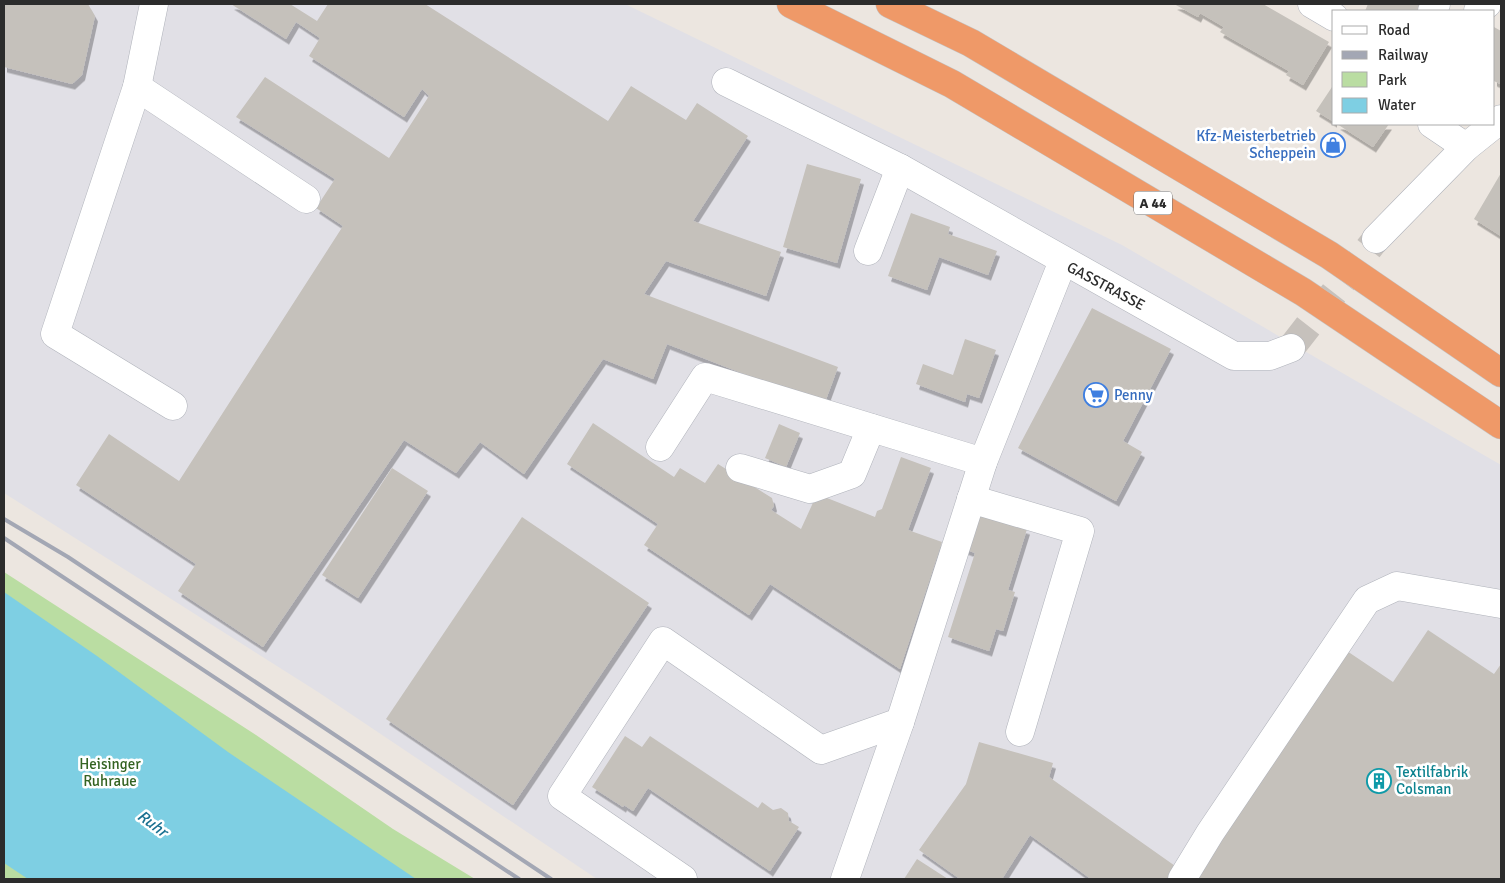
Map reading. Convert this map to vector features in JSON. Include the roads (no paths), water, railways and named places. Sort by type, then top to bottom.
[{"type":"highway","name":"A 44","points":[[791,4],[952,84],[986,104],[1303,292],[1501,425]]},
{"type":"highway","points":[[890,4],[970,44],[1329,255],[1501,373]]},
{"type":"street","points":[[154,4],[137,87],[55,334],[173,406]]},
{"type":"street","points":[[726,82],[900,168],[1063,261]]},
{"type":"street","points":[[137,87],[306,199]]},
{"type":"street","points":[[1433,125],[1466,147]]},
{"type":"street","points":[[1376,239],[1466,147],[1493,125]]},
{"type":"street","points":[[868,251],[900,168]]},
{"type":"street","name":"GASSTRASSE","points":[[845,879],[900,722],[983,462],[1063,261],[1234,356],[1270,356],[1291,348]]},
{"type":"street","points":[[660,447],[705,377],[983,462]]},
{"type":"street","points":[[740,468],[810,489],[852,474],[871,428]]},
{"type":"street","points":[[971,499],[1080,531],[1020,732]]},
{"type":"street","points":[[1182,879],[1215,825],[1367,600],[1397,586],[1501,604]]},
{"type":"street","points":[[683,879],[562,796],[663,641],[821,750],[900,722]]},
{"type":"water","name":"Heisinger Ruhraue","points":[[4,592],[97,656],[228,752],[416,879],[28,879],[4,863]]},
{"type":"tunnel","points":[[1291,348],[1376,239]]},
{"type":"railway","points":[[4,519],[68,557],[551,879]]},
{"type":"railway","points":[[4,538],[519,879]]},
{"type":"place","name":"Kfz-Meisterbetrieb Scheppein","points":[[1333,145]]},
{"type":"place","name":"Penny","points":[[1096,395]]},
{"type":"place","name":"Textilfabrik Colsman","points":[[1379,781]]},
{"type":"water label","name":"Ruhr","points":[[153,823]]}]
